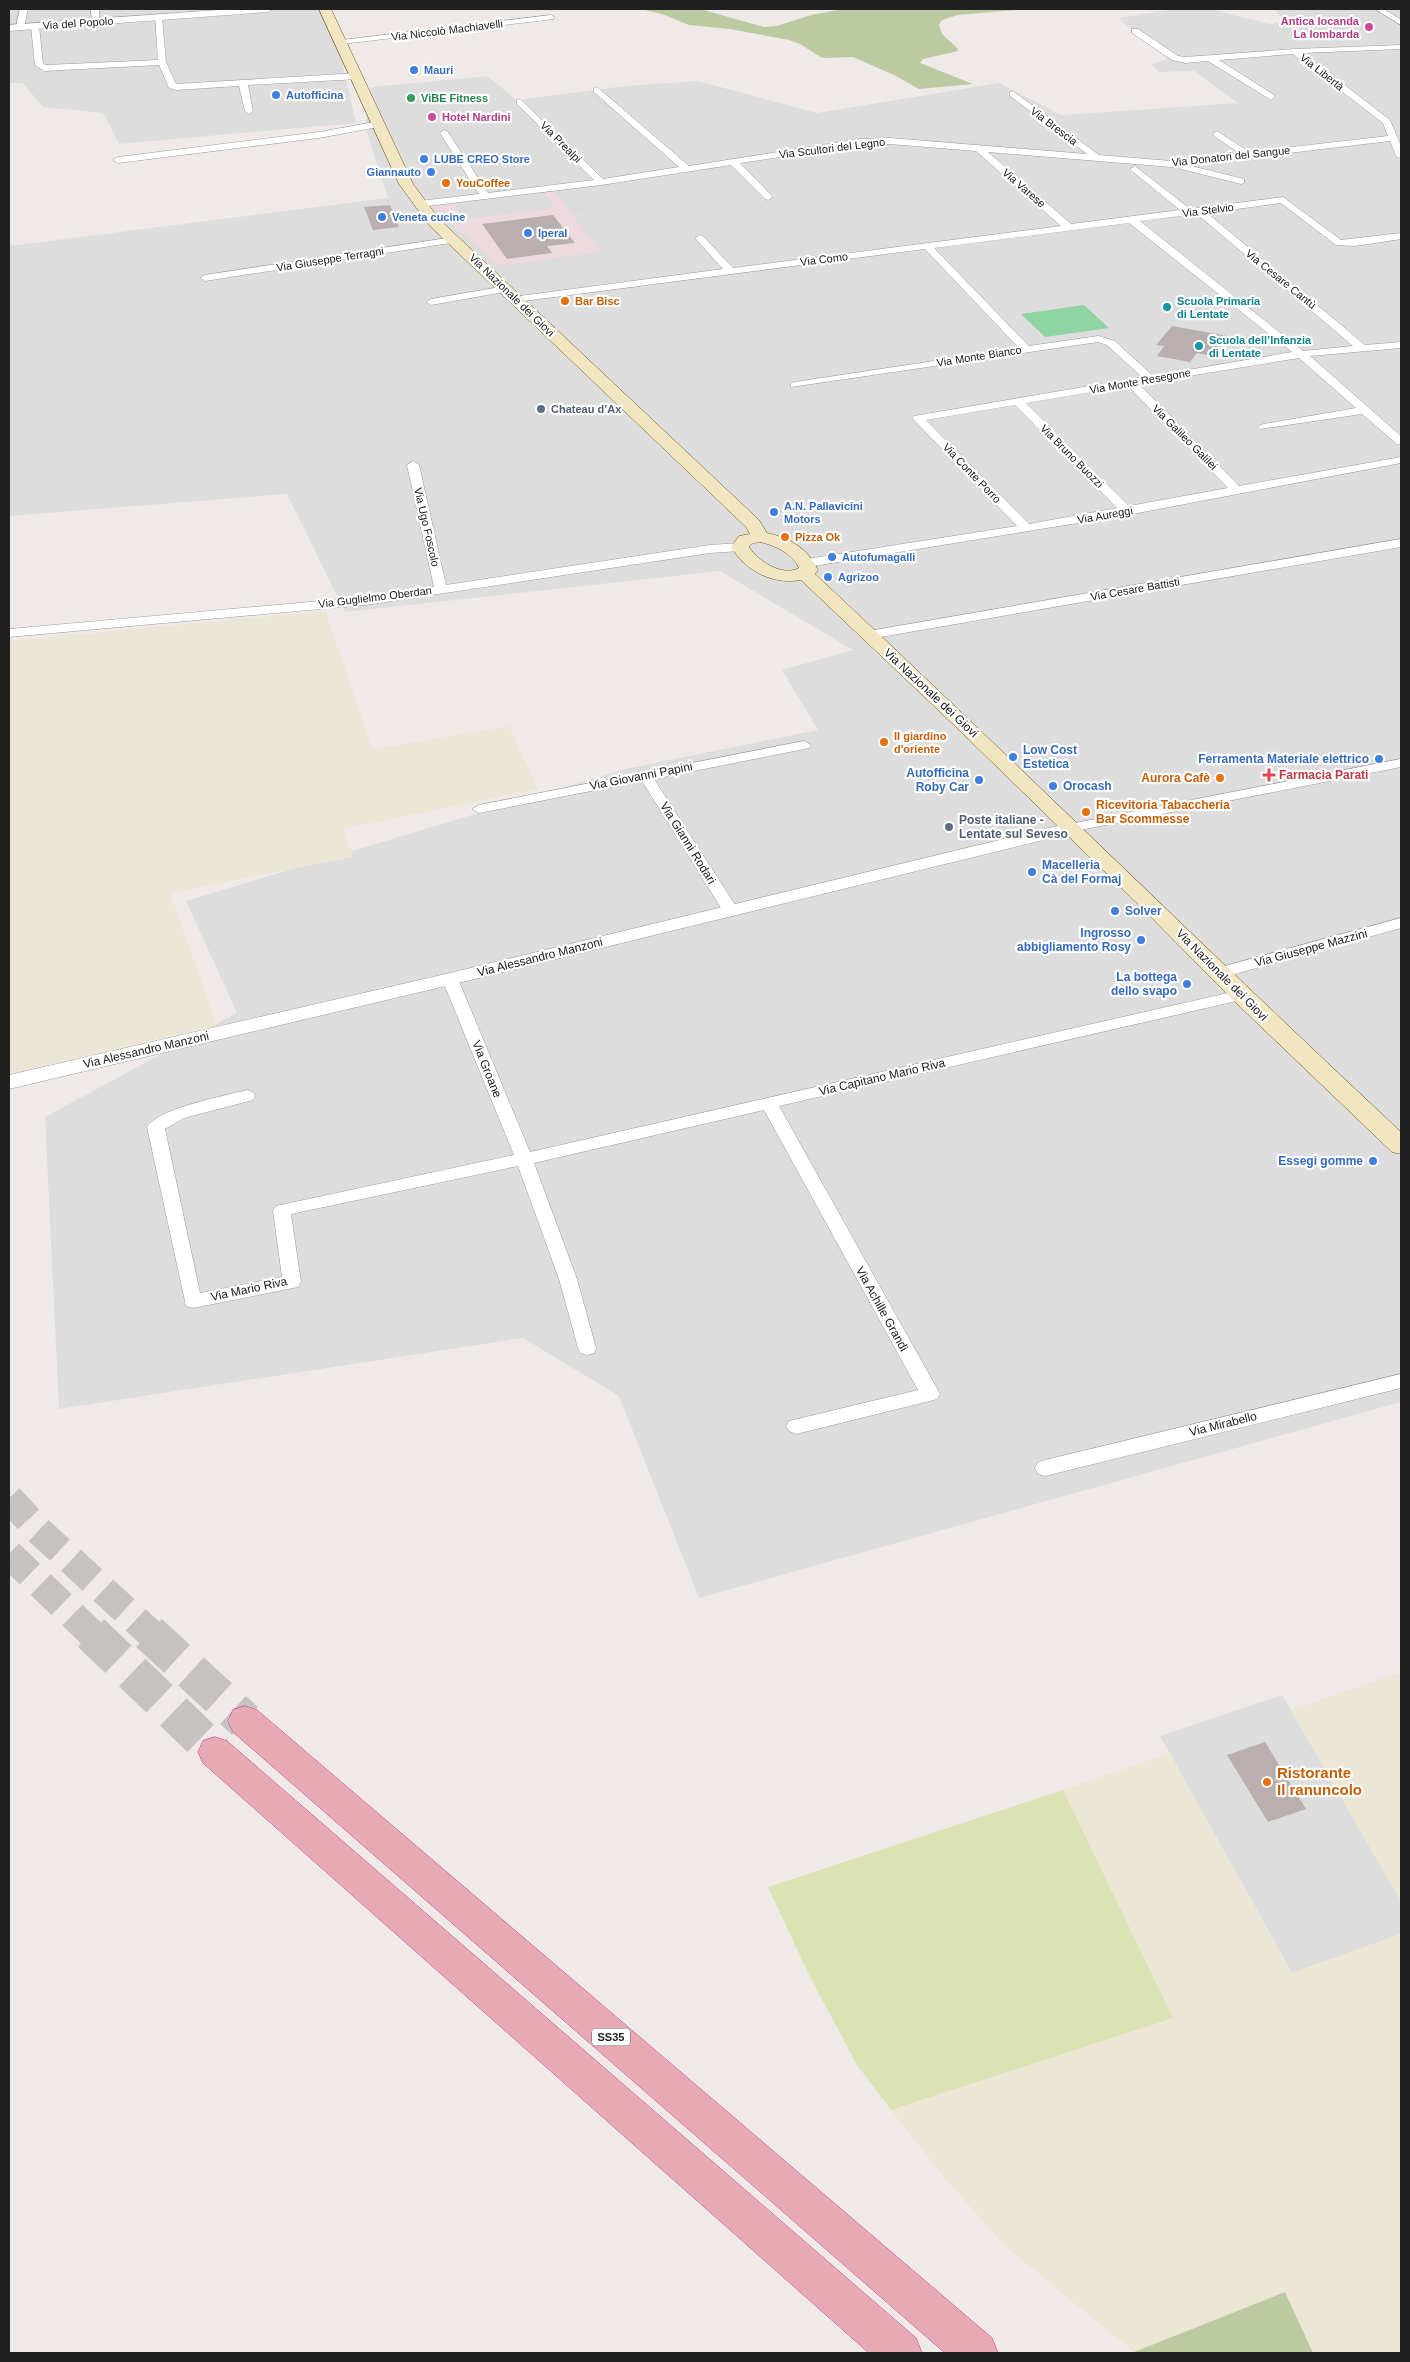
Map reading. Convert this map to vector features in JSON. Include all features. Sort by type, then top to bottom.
[{"type":"highway","name":"SS35","points":[[245,1721],[977,2353]]},
{"type":"highway","points":[[215,1752],[901,2353]]},
{"type":"main road","name":"Via Nazionale dei Giovi","points":[[325,9],[358,76],[411,194],[418,204],[753,524],[760,537],[772,538],[806,569],[869,635],[961,720],[1220,972],[1241,995],[1401,1146]]},
{"type":"main road","points":[[760,537],[744,540],[740,547],[749,561],[758,568],[788,576],[806,569]]},
{"type":"street","points":[[20,27],[24,9]]},
{"type":"street","points":[[95,9],[96,21]]},
{"type":"street","name":"Via del Popolo","points":[[9,28],[96,21],[146,13],[158,16],[268,9]]},
{"type":"street","points":[[1379,9],[1401,22]]},
{"type":"street","points":[[158,16],[162,62],[172,86],[182,88],[358,76]]},
{"type":"street","name":"Via Niccolò Machiavelli","points":[[342,42],[551,17]]},
{"type":"street","points":[[35,26],[39,65],[44,68],[60,69],[162,62]]},
{"type":"street","name":"Via Libertà","points":[[1135,31],[1175,58],[1185,60],[1295,51],[1387,122],[1401,156]]},
{"type":"street","points":[[1295,51],[1401,47]]},
{"type":"street","points":[[1210,58],[1271,97]]},
{"type":"street","points":[[243,84],[248,111]]},
{"type":"street","points":[[597,90],[686,168]]},
{"type":"street","name":"Via Brescia","points":[[1013,94],[1096,157]]},
{"type":"street","name":"Via Prealpi","points":[[520,102],[601,182]]},
{"type":"street","points":[[118,160],[319,135],[380,124]]},
{"type":"street","points":[[444,133],[485,196]]},
{"type":"street","points":[[1217,134],[1246,155]]},
{"type":"street","name":"Via Donatori del Sangue","points":[[979,149],[1171,164],[1392,138]]},
{"type":"street","name":"Via Scultori del Legno","points":[[418,204],[601,182],[880,141],[979,149]]},
{"type":"street","name":"Via Varese","points":[[979,149],[1069,228]]},
{"type":"street","points":[[732,162],[768,196]]},
{"type":"street","points":[[1171,164],[1242,181]]},
{"type":"street","name":"Via Cesare Cantù","points":[[1135,169],[1194,212],[1362,348]]},
{"type":"street","name":"Via Stelvio","points":[[1132,220],[1283,200],[1334,241],[1355,243],[1401,236]]},
{"type":"street","points":[[1132,220],[1301,354],[1401,442]]},
{"type":"street","name":"Via Como","points":[[431,302],[730,271],[1132,220]]},
{"type":"street","points":[[700,238],[730,271]]},
{"type":"street","name":"Via Giuseppe Terragni","points":[[206,278],[454,240]]},
{"type":"street","points":[[926,245],[1026,348]]},
{"type":"street","name":"Via Monte Bianco","points":[[795,385],[1026,348],[1098,339],[1111,342],[1150,379]]},
{"type":"street","name":"Via Monte Resegone","points":[[918,418],[1301,354],[1401,345]]},
{"type":"street","name":"Via Galileo Galilei","points":[[1131,383],[1238,491]]},
{"type":"street","name":"Via Bruno Buozzi","points":[[1018,402],[1127,511]]},
{"type":"street","points":[[1264,427],[1364,410]]},
{"type":"street","name":"Via Conte Porro","points":[[918,418],[1026,528]]},
{"type":"street","name":"Via Aureggi","points":[[806,569],[1401,460]]},
{"type":"street","name":"Via Ugo Foscolo","points":[[414,465],[441,589]]},
{"type":"street","name":"Via Cesare Battisti","points":[[869,635],[1401,543]]},
{"type":"street","name":"Via Guglielmo Oberdan","points":[[9,633],[364,601],[710,548],[740,547]]},
{"type":"street","name":"Via Giovanni Papini","points":[[479,809],[804,745]]},
{"type":"street","points":[[1070,828],[1401,763]]},
{"type":"street","name":"Via Gianni Rodari","points":[[644,775],[731,911]]},
{"type":"street","name":"Via Alessandro Manzoni","points":[[9,1082],[450,979],[1070,828]]},
{"type":"street","name":"Via Giuseppe Mazzini","points":[[1220,972],[1401,923]]},
{"type":"street","name":"Via Groane","points":[[450,979],[524,1160],[568,1279],[587,1348]]},
{"type":"street","name":"Via Capitano Mario Riva","points":[[524,1160],[1241,995]]},
{"type":"street","name":"Via Mario Riva","points":[[247,1096],[178,1114],[156,1127],[193,1300],[292,1282],[282,1210],[524,1160]]},
{"type":"street","name":"Via Achille Grandi","points":[[769,1103],[930,1394],[796,1426]]},
{"type":"street","name":"Via Mirabello","points":[[1044,1468],[1401,1381]]},
{"type":"shaded area","points":[[9,9],[330,9],[356,123],[119,144],[103,113],[43,107],[23,83],[9,83]]},
{"type":"shaded area","points":[[1175,9],[1211,9],[1269,24],[1285,22],[1274,9],[1401,9],[1401,1402],[699,1598],[619,1396],[523,1338],[59,1409],[45,1117],[237,1013],[186,901],[625,769],[818,730],[782,670],[853,650],[720,571],[345,612],[287,494],[9,516],[9,246],[388,198],[365,126],[370,88],[383,86],[487,76],[517,100],[625,86],[698,81],[817,113],[999,83],[1061,115],[1238,103],[1194,71],[1159,72],[1151,65],[1167,59],[1118,18]]},
{"type":"shaded area","points":[[397,85],[413,109],[390,111],[375,87]]},
{"type":"shaded area","points":[[593,91],[667,157],[660,158],[587,92]]},
{"type":"shaded area","points":[[748,100],[752,103],[657,116],[655,113]]},
{"type":"shaded area","points":[[416,112],[423,125],[396,128],[390,115]]},
{"type":"shaded area","points":[[900,135],[1052,148],[1050,151],[898,138]]},
{"type":"shaded area","points":[[583,184],[606,210],[572,216],[601,252],[499,266],[429,203]]},
{"type":"shaded area","points":[[586,186],[606,210],[572,215],[554,190]]},
{"type":"shaded area","points":[[1094,189],[1127,218],[1080,223],[1068,221],[1038,195]]},
{"type":"shaded area","points":[[543,191],[555,208],[463,219],[452,202]]},
{"type":"shaded area","points":[[1161,250],[1220,295],[1210,297],[1150,252]]},
{"type":"shaded area","points":[[601,252],[621,281],[531,292],[523,289],[499,266]]},
{"type":"shaded area","points":[[575,365],[622,414],[563,421],[532,375]]},
{"type":"shaded area","points":[[1313,371],[1343,396],[1327,399],[1298,374]]},
{"type":"shaded area","points":[[325,611],[373,749],[509,726],[538,789],[343,829],[353,857],[170,893],[217,1025],[9,1074],[9,641]]},
{"type":"shaded area","points":[[875,657],[926,714],[842,732],[797,675]]},
{"type":"shaded area","points":[[1237,782],[1244,789],[1136,813],[1129,805]]},
{"type":"shaded area","points":[[651,793],[692,867],[675,869],[649,820],[655,819],[643,795]]},
{"type":"shaded area","points":[[1016,815],[1030,828],[948,846],[941,837]]},
{"type":"shaded area","points":[[1127,900],[1218,993],[1206,995],[1114,904]]},
{"type":"shaded area","points":[[1021,1318],[1038,1344],[935,1370],[924,1344]]},
{"type":"shaded area","points":[[1291,1366],[1308,1389],[1175,1423],[1160,1397]]},
{"type":"shaded area","points":[[1401,1672],[1401,1901],[1291,1710]]},
{"type":"shaded area","points":[[1282,1695],[1401,1901],[1401,1934],[1292,1973],[1160,1736]]},
{"type":"shaded area","points":[[1170,1753],[1291,1973],[1401,1934],[1401,2353],[1313,2353],[1285,2292],[1134,2352],[1006,2247],[942,2175],[891,2110],[1173,2018],[1063,1790]]},
{"type":"green space","points":[[641,9],[700,9],[764,27],[777,26],[811,15],[843,9],[1025,9],[958,15],[942,20],[939,25],[942,34],[958,51],[923,59],[920,63],[973,84],[919,89],[894,75],[853,57],[822,58],[800,44],[789,40],[730,29],[689,25],[662,14]]},
{"type":"green space","points":[[1084,305],[1109,328],[1045,337],[1021,314]]},
{"type":"green space","points":[[1063,1790],[1173,2018],[891,2110],[857,2065],[809,1975],[768,1887]]},
{"type":"green space","points":[[1285,2292],[1313,2353],[1134,2352]]},
{"type":"building","name":"Veneta cucine","points":[[390,205],[399,227],[373,230],[364,207]]},
{"type":"building","name":"Iperal","points":[[553,215],[575,243],[547,246],[552,253],[507,259],[482,224]]},
{"type":"building","name":"Scuola dell’Infanzia di Lentate","points":[[1172,326],[1228,336],[1213,356],[1197,353],[1190,362],[1157,356],[1164,346],[1156,345]]},
{"type":"building","name":"Ristorante Il ranuncolo","points":[[1265,1742],[1306,1809],[1268,1822],[1227,1755]]},
{"type":"tunnel","points":[[9,1498],[38,1530],[151,1634]]},
{"type":"tunnel","points":[[9,1554],[92,1634]]},
{"type":"tunnel","points":[[91,1633],[215,1752]]},
{"type":"tunnel","points":[[149,1633],[245,1721]]},
{"type":"place","name":"Antica locanda La lombarda","points":[[1369,27]]},
{"type":"place","name":"Mauri","points":[[414,70]]},
{"type":"place","name":"Autofficina","points":[[276,95]]},
{"type":"place","name":"ViBE Fitness","points":[[411,98]]},
{"type":"place","name":"Hotel Nardini","points":[[432,117]]},
{"type":"place","name":"LUBE CREO Store","points":[[424,159]]},
{"type":"place","name":"Giannauto","points":[[431,172]]},
{"type":"place","name":"YouCoffee","points":[[446,183]]},
{"type":"place","name":"Veneta cucine","points":[[382,217]]},
{"type":"place","name":"Iperal","points":[[528,233]]},
{"type":"place","name":"Bar Bisc","points":[[565,301]]},
{"type":"place","name":"Scuola Primaria di Lentate","points":[[1167,307]]},
{"type":"place","name":"Scuola dell’Infanzia di Lentate","points":[[1199,346]]},
{"type":"place","name":"Chateau d’Ax","points":[[541,409]]},
{"type":"place","name":"A.N. Pallavicini Motors","points":[[774,512]]},
{"type":"place","name":"Pizza Ok","points":[[785,537]]},
{"type":"place","name":"Autofumagalli","points":[[832,557]]},
{"type":"place","name":"Agrizoo","points":[[828,577]]},
{"type":"place","name":"Il giardino d'oriente","points":[[884,742]]},
{"type":"place","name":"Low Cost Estetica","points":[[1013,757]]},
{"type":"place","name":"Ferramenta Materiale elettrico","points":[[1379,759]]},
{"type":"place","name":"Farmacia Parati","points":[[1269,775]]},
{"type":"place","name":"Aurora Cafè","points":[[1220,778]]},
{"type":"place","name":"Autofficina Roby Car","points":[[979,780]]},
{"type":"place","name":"Orocash","points":[[1053,786]]},
{"type":"place","name":"Ricevitoria Tabaccheria Bar Scommesse","points":[[1086,812]]},
{"type":"place","name":"Poste italiane - Lentate sul Seveso","points":[[949,827]]},
{"type":"place","name":"Macelleria Cà del Formaj","points":[[1032,872]]},
{"type":"place","name":"Solver","points":[[1115,911]]},
{"type":"place","name":"Ingrosso abbigliamento Rosy","points":[[1141,940]]},
{"type":"place","name":"La bottega dello svapo","points":[[1187,984]]},
{"type":"place","name":"Essegi gomme","points":[[1373,1161]]},
{"type":"place","name":"Ristorante Il ranuncolo","points":[[1267,1782]]}]
